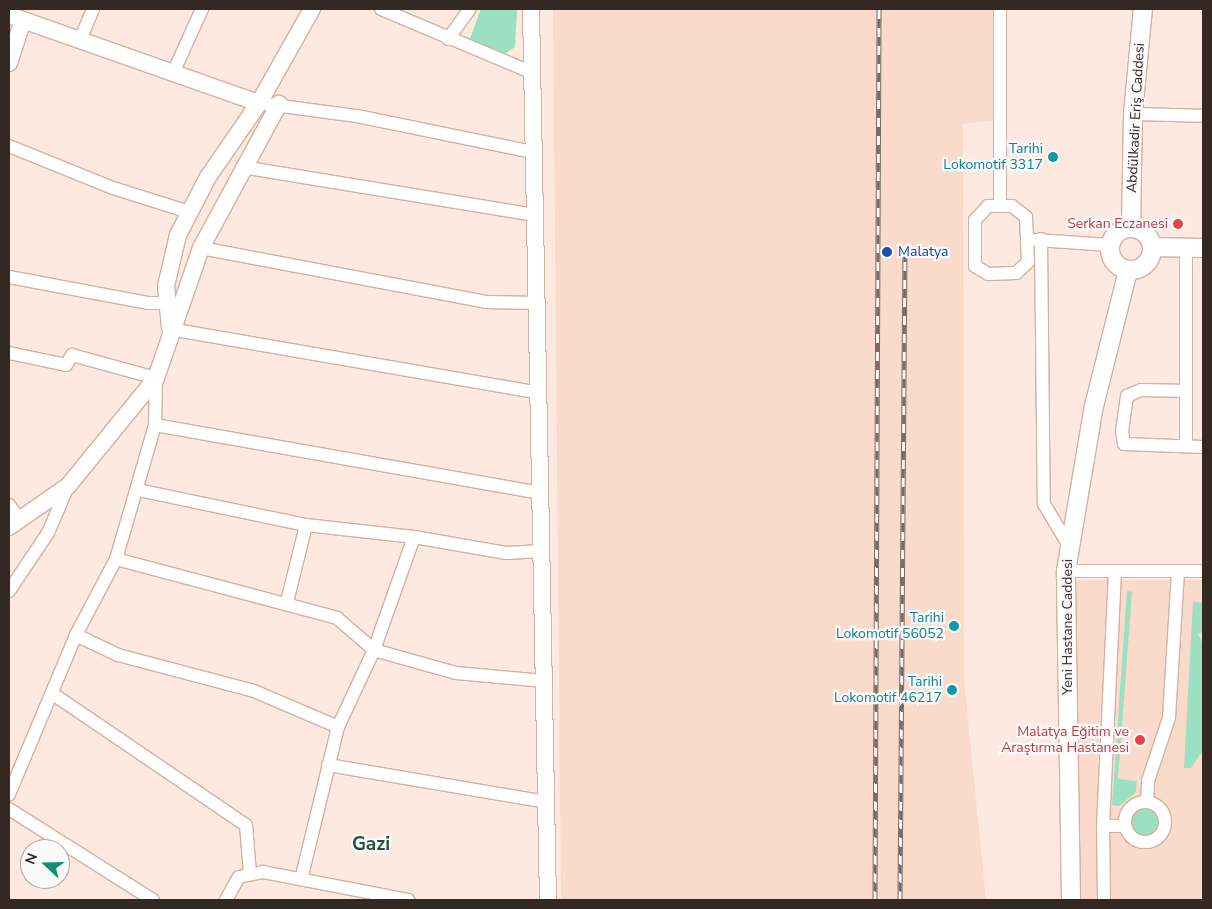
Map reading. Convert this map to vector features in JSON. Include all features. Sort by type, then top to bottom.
[{"type":"main road","name":"Abdülkadir Eriş Caddesi","points":[[1131,228],[1133,114],[1143,9]]},
{"type":"main road","points":[[1131,228],[1144,232],[1152,247],[1147,264],[1128,270],[1112,259],[1110,245],[1118,233],[1131,228]]},
{"type":"main road","points":[[1152,247],[1195,248]]},
{"type":"main road","name":"Yeni Hastane Caddesi","points":[[1070,900],[1066,571],[1068,544],[1094,406],[1128,270]]},
{"type":"street","points":[[80,40],[93,9]]},
{"type":"street","points":[[173,73],[202,9]]},
{"type":"street","points":[[170,329],[166,286],[189,212],[259,103],[312,9]]},
{"type":"street","points":[[382,9],[448,39],[530,72]]},
{"type":"street","points":[[448,39],[470,9]]},
{"type":"street","points":[[531,9],[530,72],[539,303],[548,900]]},
{"type":"street","points":[[1000,9],[1000,206]]},
{"type":"street","points":[[9,63],[16,18],[259,103],[279,104],[533,152]]},
{"type":"street","points":[[9,794],[53,694],[76,635],[116,559],[138,490],[155,425],[156,378],[170,329],[201,248],[242,167],[279,104]]},
{"type":"street","points":[[1133,114],[1203,116]]},
{"type":"street","points":[[9,146],[113,188],[189,212]]},
{"type":"street","points":[[242,167],[535,215]]},
{"type":"street","points":[[988,206],[1000,206],[1012,206],[1026,217],[1028,262],[1016,273],[988,274],[975,266],[975,220],[988,206]]},
{"type":"street","points":[[1027,240],[1110,245]]},
{"type":"street","points":[[1041,240],[1044,504],[1068,544]]},
{"type":"street","points":[[201,248],[486,302],[539,303]]},
{"type":"street","points":[[1186,444],[1186,391],[1195,248]]},
{"type":"street","points":[[9,276],[148,303],[168,303]]},
{"type":"street","points":[[170,329],[540,393]]},
{"type":"street","points":[[9,353],[66,365],[72,355],[156,378]]},
{"type":"street","points":[[9,505],[15,523],[68,486],[156,378]]},
{"type":"street","points":[[1186,391],[1141,390],[1127,396],[1122,430],[1124,444],[1186,444],[1203,447]]},
{"type":"street","points":[[155,425],[542,493]]},
{"type":"street","points":[[9,591],[48,534],[68,486]]},
{"type":"street","points":[[138,490],[306,525],[414,537],[506,553],[542,551]]},
{"type":"street","points":[[287,602],[306,525]]},
{"type":"street","points":[[301,880],[338,727],[374,650],[414,537]]},
{"type":"street","points":[[116,559],[287,602],[337,618],[374,650],[456,673],[544,681]]},
{"type":"street","points":[[1066,571],[1203,571]]},
{"type":"street","points":[[1104,900],[1103,826],[1115,571]]},
{"type":"street","points":[[1147,802],[1148,781],[1168,718],[1178,572]]},
{"type":"street","points":[[76,635],[118,655],[254,691],[338,727]]},
{"type":"street","points":[[53,694],[246,825],[250,874]]},
{"type":"street","points":[[328,765],[546,802]]},
{"type":"street","points":[[1103,826],[1125,826],[1138,841],[1158,838],[1165,827],[1163,813],[1147,802]]},
{"type":"street","points":[[1125,826],[1130,808],[1147,802]]},
{"type":"street","points":[[9,809],[153,900]]},
{"type":"street","points":[[226,900],[240,877],[263,872],[388,898],[408,900]]},
{"type":"shaded area","points":[[553,9],[1002,9],[1000,120],[963,124],[964,680],[986,900],[561,900]]},
{"type":"shaded area","name":"Malatya Eğitim ve Araştırma Hastanesi","points":[[1075,580],[1203,580],[1203,900],[1079,900]]},
{"type":"green space","points":[[481,9],[517,9],[515,47],[502,56],[469,41]]},
{"type":"green space","points":[[1127,591],[1132,592],[1118,779],[1137,781],[1136,792],[1119,806],[1112,805]]},
{"type":"green space","points":[[1193,601],[1203,603],[1203,631],[1198,634],[1203,644],[1203,750],[1191,768],[1184,768]]},
{"type":"green space","points":[[1145,805],[1151,806],[1156,810],[1160,815],[1160,827],[1156,832],[1151,836],[1145,837],[1139,836],[1134,832],[1130,827],[1129,821],[1130,815],[1134,810],[1139,806]]},
{"type":"railway","points":[[875,900],[879,9]]},
{"type":"railway","points":[[900,900],[905,248]]},
{"type":"place","name":"Tarihi Lokomotif 3317","points":[[1053,157]]},
{"type":"place","name":"Serkan Eczanesi","points":[[1178,224]]},
{"type":"place","name":"Malatya","points":[[887,252]]},
{"type":"place","name":"Tarihi Lokomotif 56052","points":[[954,626]]},
{"type":"place","name":"Tarihi Lokomotif 46217","points":[[952,690]]},
{"type":"place","name":"Malatya Eğitim ve Araştırma Hastanesi","points":[[1140,740]]},
{"type":"district","name":"Gazi","points":[[371,845]]}]
